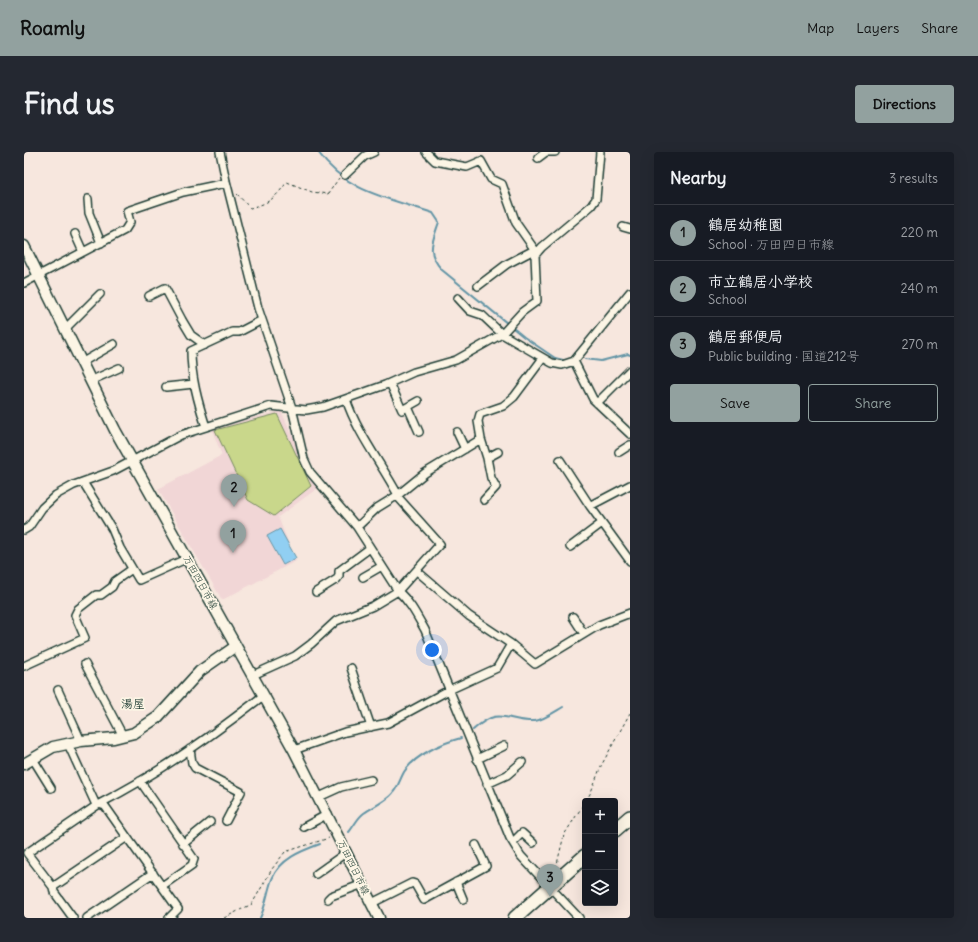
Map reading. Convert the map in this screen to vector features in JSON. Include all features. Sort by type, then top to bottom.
[{"type":"highway","points":[[618,827],[630,817]]},
{"type":"highway","points":[[515,918],[582,859]]},
{"type":"main road","name":"万田四日市線","points":[[24,246],[66,328],[81,363],[131,460],[188,558],[294,750],[328,814],[379,918]]},
{"type":"main road","points":[[28,762],[53,747],[134,733],[158,717],[200,671],[236,646]]},
{"type":"street","points":[[220,152],[226,182],[262,320],[292,408],[304,459],[310,472],[357,527],[398,591],[406,598],[425,630],[487,784],[513,842],[521,856],[553,884],[579,918]]},
{"type":"street","points":[[344,174],[365,156],[374,152]]},
{"type":"street","points":[[24,530],[29,527],[42,508],[56,495],[83,482],[113,471],[131,460],[181,435],[271,406],[306,410],[323,407],[390,383],[414,372],[456,360],[502,334],[522,312],[537,301],[535,273],[536,251],[516,223],[502,184],[491,179],[481,161],[467,167],[435,161],[426,152]]},
{"type":"street","points":[[538,158],[546,152],[555,152]]},
{"type":"street","points":[[478,286],[507,264],[536,251],[591,206],[596,199],[600,152]]},
{"type":"street","points":[[24,283],[126,230],[130,222],[127,211],[183,192],[226,182]]},
{"type":"street","points":[[88,198],[89,213],[101,243]]},
{"type":"street","points":[[75,234],[83,252]]},
{"type":"street","points":[[149,296],[166,288],[191,335],[205,345]]},
{"type":"street","points":[[458,298],[470,311],[482,315],[502,334],[543,358],[562,365],[574,360],[630,292]]},
{"type":"street","points":[[66,328],[100,294]]},
{"type":"street","points":[[206,427],[194,384],[191,366],[191,351],[232,332],[240,332],[262,320]]},
{"type":"street","points":[[81,363],[114,344]]},
{"type":"street","points":[[484,500],[496,487],[491,478],[481,439],[478,421],[480,414],[495,410],[514,397],[543,358]]},
{"type":"street","points":[[574,360],[593,399],[630,434]]},
{"type":"street","points":[[90,381],[119,368]]},
{"type":"street","points":[[597,403],[630,370]]},
{"type":"street","points":[[390,383],[402,410],[418,401]]},
{"type":"street","points":[[166,387],[194,384]]},
{"type":"street","points":[[253,675],[295,656],[311,644],[336,621],[374,606],[398,591],[418,571],[440,544],[397,495],[362,435],[350,412],[346,398]]},
{"type":"street","points":[[408,407],[419,432]]},
{"type":"street","points":[[457,432],[465,449]]},
{"type":"street","points":[[357,527],[378,508],[426,473],[481,439]]},
{"type":"street","points":[[619,452],[630,445]]},
{"type":"street","points":[[486,458],[498,452]]},
{"type":"street","points":[[560,460],[590,506],[630,561]]},
{"type":"street","points":[[83,482],[112,530],[120,548],[139,580],[188,558]]},
{"type":"street","points":[[590,506],[630,485]]},
{"type":"street","points":[[570,547],[602,523]]},
{"type":"street","points":[[316,592],[338,579],[339,571],[370,548]]},
{"type":"street","points":[[363,577],[382,566]]},
{"type":"street","points":[[24,666],[85,638],[75,615],[78,609],[96,595],[101,595],[112,587],[115,581],[132,569]]},
{"type":"street","points":[[418,571],[470,616],[511,644],[535,664],[598,625],[630,613]]},
{"type":"street","points":[[573,617],[584,634]]},
{"type":"street","points":[[294,750],[345,732],[388,723],[448,690],[497,668],[511,644]]},
{"type":"street","points":[[85,664],[123,736]]},
{"type":"street","points":[[351,668],[371,727]]},
{"type":"street","points":[[58,690],[81,741]]},
{"type":"street","points":[[73,918],[54,892],[53,887],[27,853],[97,804],[140,781],[212,736],[264,695]]},
{"type":"street","points":[[68,744],[97,804]]},
{"type":"street","points":[[477,759],[504,746]]},
{"type":"street","points":[[190,749],[192,763],[195,768],[241,792],[226,821]]},
{"type":"street","points":[[28,762],[51,788]]},
{"type":"street","points":[[487,784],[508,775],[522,762]]},
{"type":"street","points":[[319,797],[341,787],[370,780]]},
{"type":"street","points":[[140,781],[194,859],[192,865],[162,886]]},
{"type":"street","points":[[97,804],[105,806],[178,909],[169,918]]},
{"type":"street","points":[[304,827],[328,814]]},
{"type":"street","points":[[184,844],[210,822]]},
{"type":"street","points":[[513,842],[522,833],[533,843]]},
{"type":"street","points":[[53,887],[127,837]]},
{"type":"street","points":[[372,903],[412,883],[415,884],[424,900],[486,866],[476,845]]},
{"type":"street","points":[[316,874],[347,852]]},
{"type":"street","points":[[87,918],[153,873]]},
{"type":"street","points":[[456,882],[463,899]]},
{"type":"street","points":[[328,899],[331,896],[363,884]]},
{"type":"path","points":[[226,182],[250,208],[266,204],[276,197],[288,182],[312,192],[328,194],[344,174]]},
{"type":"path","points":[[588,798],[592,792],[601,766],[630,713]]},
{"type":"path","points":[[553,884],[564,835],[582,807]]},
{"type":"path","points":[[224,918],[252,904],[272,869],[286,852],[338,835]]},
{"type":"shaded area","points":[[281,411],[318,488],[278,517],[296,561],[222,600],[158,489],[222,455],[211,428]]},
{"type":"green space","points":[[277,414],[311,486],[274,516],[248,500],[215,430]]},
{"type":"water","points":[[280,529],[296,558],[283,565],[267,536]]},
{"type":"waterway","points":[[318,152],[329,166],[342,177],[356,185],[385,198],[433,213],[439,222],[433,242],[432,252],[437,264],[442,270],[524,337],[555,358],[563,360]]},
{"type":"waterway","points":[[585,359],[601,361],[628,354],[630,355]]},
{"type":"waterway","points":[[473,730],[482,722],[497,716],[525,721],[535,721],[546,717],[563,707]]},
{"type":"waterway","points":[[349,832],[362,815],[384,801],[393,793],[397,788],[404,772],[415,760],[438,746],[461,738]]},
{"type":"waterway","points":[[260,918],[272,879],[280,866],[299,853],[320,844]]},
{"type":"place","name":"市立鶴居小学校","points":[[234,507]]},
{"type":"place","name":"鶴居幼稚園","points":[[233,553]]},
{"type":"place","name":"鶴居郵便局","points":[[550,897]]},
{"type":"district","name":"湯屋","points":[[133,704]]}]
